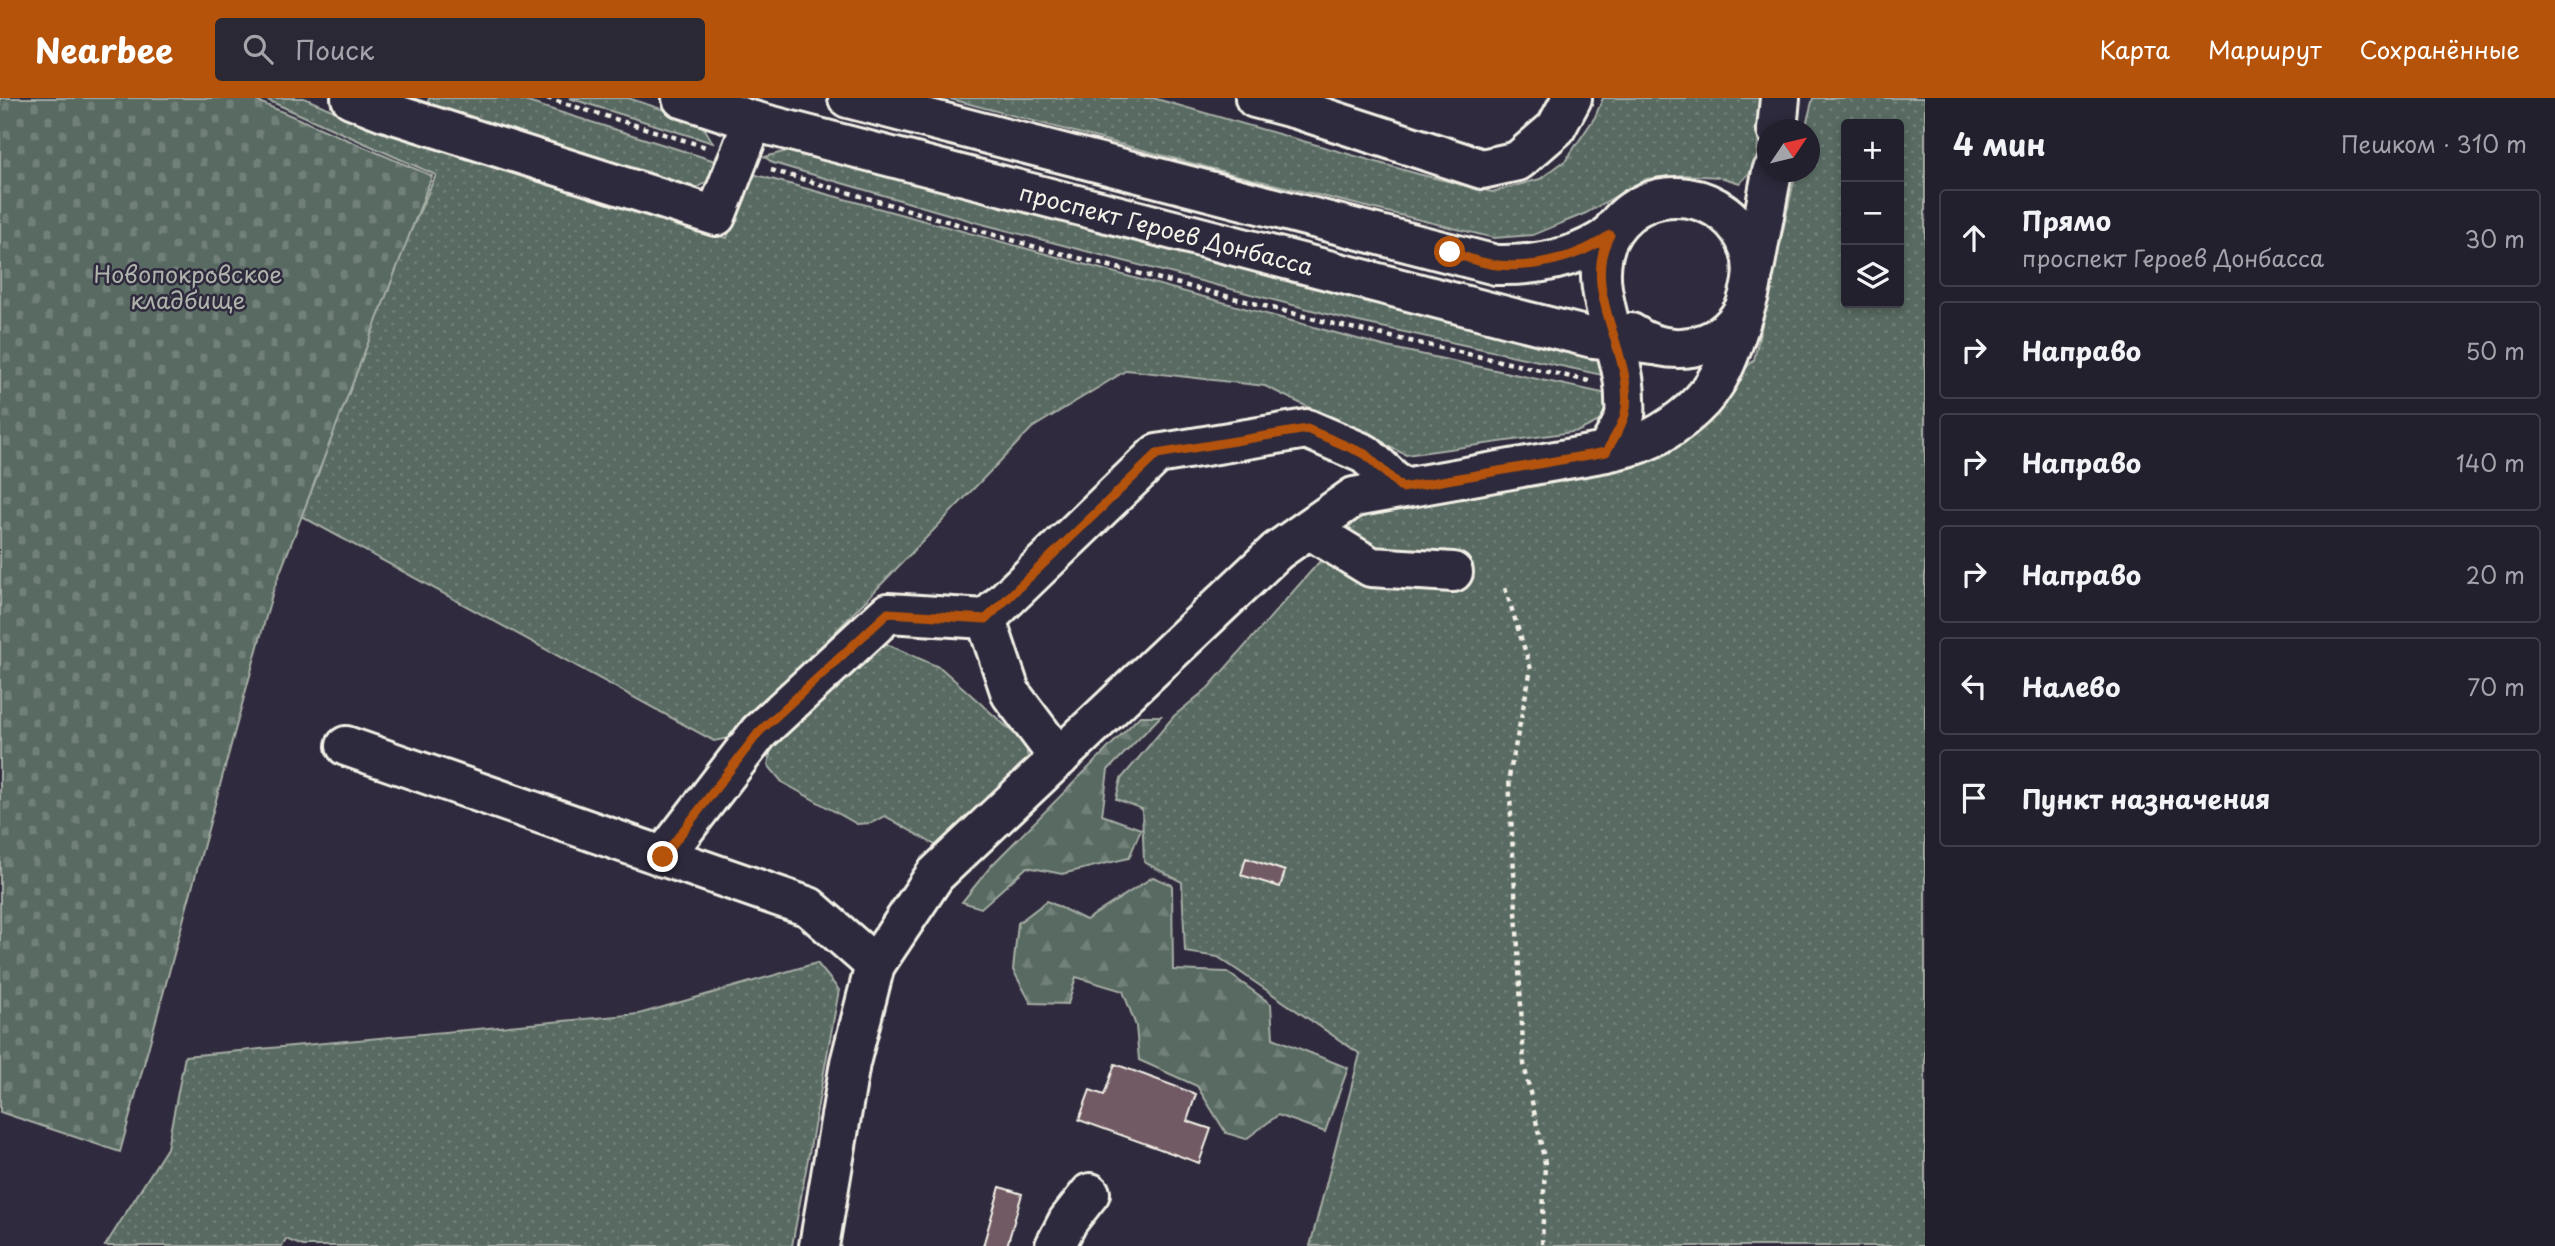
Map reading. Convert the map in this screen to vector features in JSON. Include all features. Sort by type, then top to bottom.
[{"type":"street","points":[[351,98],[384,111],[716,216],[753,121]]},
{"type":"street","name":"проспект Героев Донбасса","points":[[682,98],[753,121],[1509,317],[1615,341],[1653,345]]},
{"type":"street","name":"проспект Героев Донбасса","points":[[848,98],[1496,265],[1531,265],[1592,249],[1610,235]]},
{"type":"street","points":[[1255,98],[1299,104],[1482,169],[1518,161],[1556,128],[1572,98]]},
{"type":"street","points":[[1778,119],[1780,98]]},
{"type":"street","points":[[1606,452],[1625,414],[1625,382],[1604,298],[1600,270],[1610,235],[1633,210],[1658,198],[1686,196],[1725,206],[1744,201],[1764,182]]},
{"type":"street","points":[[819,1246],[850,1063],[875,965],[935,875],[1277,551],[1354,497],[1606,452],[1642,442],[1671,426],[1714,385],[1729,354],[1750,289],[1771,182]]},
{"type":"street","points":[[1604,298],[1618,322],[1640,340],[1653,345],[1681,349],[1708,342],[1731,326],[1750,289],[1752,261],[1743,234],[1725,213],[1713,205]]},
{"type":"street","points":[[663,857],[759,732],[888,613],[986,619],[1157,454],[1307,429],[1365,454],[1402,488]]},
{"type":"street","points":[[1309,529],[1371,567],[1453,572]]},
{"type":"street","points":[[986,619],[1011,694],[1059,758]]},
{"type":"street","points":[[346,746],[809,907],[875,965]]},
{"type":"street","points":[[1055,1246],[1068,1221],[1090,1193]]},
{"type":"street","points":[[826,1199],[843,1246]]},
{"type":"path","points":[[547,98],[777,172],[1036,247],[1338,325],[1592,381]]},
{"type":"path","points":[[1505,589],[1531,669],[1509,777],[1524,1064],[1545,1163],[1542,1246]]},
{"type":"green space","name":"Новопокровское кладбище","points":[[0,98],[250,98],[432,176],[273,591],[120,1152],[0,1112]]},
{"type":"green space","points":[[263,98],[304,98],[346,116],[727,238],[749,173],[1387,347],[1612,395],[1601,420],[1579,431],[1406,455],[1265,386],[1127,370],[1032,428],[734,737],[714,741],[301,516],[350,366],[436,175]]},
{"type":"green space","points":[[429,98],[515,98],[715,161],[708,181],[689,192],[427,107]]},
{"type":"green space","points":[[569,98],[628,98],[701,122],[713,143]]},
{"type":"green space","points":[[947,98],[1153,98],[1418,174],[1492,192],[1540,179],[1566,160],[1595,117],[1603,98],[1762,98],[1760,119],[1757,119],[1756,166],[1740,183],[1720,177],[1683,175],[1646,179],[1586,213],[1533,235],[1494,238],[1244,177]]},
{"type":"green space","points":[[1813,98],[1925,98],[1925,1246],[1310,1246],[1360,1054],[1218,957],[1185,952],[1182,882],[1144,862],[1142,809],[1116,799],[1121,779],[1174,716],[1208,688],[1358,518],[1655,454],[1754,360],[1794,182],[1820,182],[1820,119],[1808,119]]},
{"type":"green space","points":[[790,150],[1597,359],[1611,377],[1354,321],[982,224],[773,163],[765,157]]},
{"type":"green space","points":[[882,642],[941,668],[1026,744],[1029,767],[955,845],[935,845],[885,816],[871,823],[857,824],[782,782],[768,765],[771,748],[869,646]]},
{"type":"green space","points":[[1140,716],[1161,716],[1108,770],[1102,815],[1141,829],[1129,858],[1062,874],[1027,867],[981,908],[962,902],[991,866]]},
{"type":"green space","points":[[1153,877],[1172,885],[1173,970],[1227,972],[1271,1004],[1273,1038],[1348,1068],[1325,1132],[1278,1115],[1246,1139],[1226,1133],[1197,1086],[1139,1060],[1136,1026],[1123,991],[1076,977],[1068,1004],[1031,1003],[1013,970],[1018,923],[1047,901],[1086,920]]},
{"type":"green space","points":[[817,963],[839,990],[792,1246],[303,1246],[286,1239],[282,1246],[105,1246],[167,1148],[185,1056],[639,1014]]},
{"type":"building","points":[[1246,858],[1285,871],[1280,887],[1241,875]]},
{"type":"building","points":[[1115,1064],[1196,1094],[1187,1121],[1211,1129],[1199,1163],[1079,1120],[1090,1090],[1104,1095]]},
{"type":"building","points":[[1000,1187],[1022,1194],[1007,1246],[983,1246]]},
{"type":"route","points":[[663,857],[759,732],[888,613],[986,619],[1157,454],[1307,429],[1365,454],[1402,488],[1606,452],[1625,414],[1625,382],[1601,284],[1602,256],[1610,235],[1592,249],[1531,265],[1496,265],[1450,252]]}]
